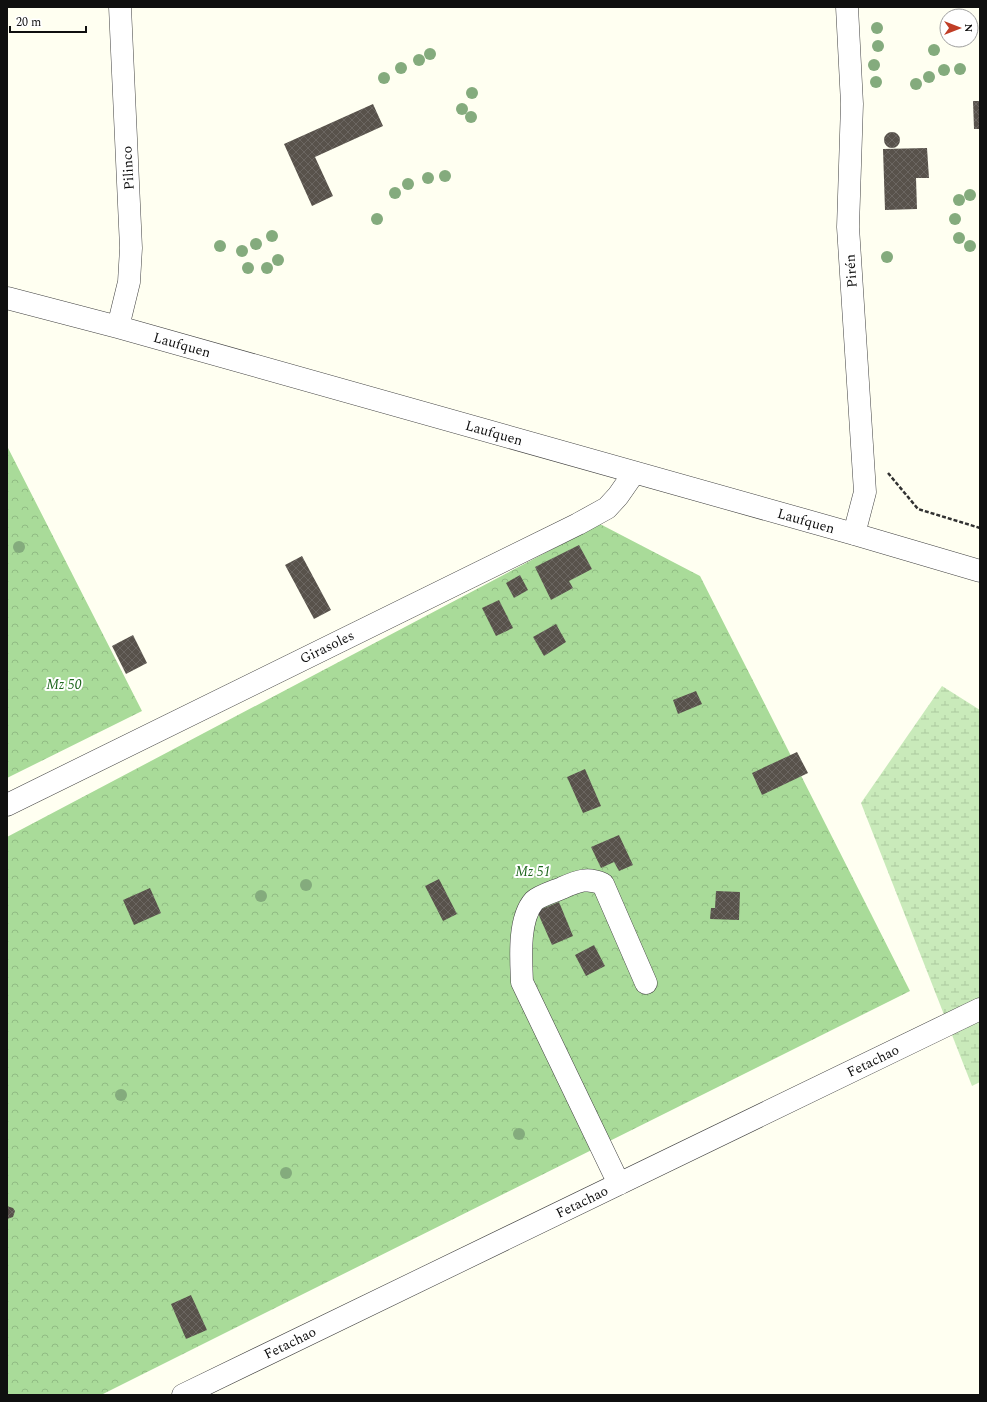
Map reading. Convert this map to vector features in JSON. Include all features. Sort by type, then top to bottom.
[{"type":"street","name":"Pilinco","points":[[118,327],[128,282],[132,248],[120,7]]},
{"type":"street","name":"Pirén","points":[[847,7],[852,104],[848,227],[864,492],[854,534]]},
{"type":"street","name":"Laufquen","points":[[9,300],[118,327],[854,534],[980,571]]},
{"type":"street","name":"Girasoles","points":[[7,805],[595,515],[607,508],[618,496],[634,473]]},
{"type":"street","points":[[619,1184],[522,982],[520,948],[527,912],[535,900],[579,881],[594,880],[603,884],[646,983]]},
{"type":"street","name":"Fetachao","points":[[183,1395],[980,1009]]},
{"type":"path","points":[[885,469],[918,509],[980,528]]},
{"type":"green space","name":"Mz 50","points":[[7,446],[142,711],[7,778]]},
{"type":"green space","name":"Mz 51","points":[[600,524],[700,576],[910,991],[101,1395],[7,1395],[7,837]]},
{"type":"green space","points":[[942,686],[980,710],[980,1082],[972,1086],[861,803]]},
{"type":"building","points":[[973,101],[980,101],[980,129],[974,129]]},
{"type":"building","points":[[373,104],[383,126],[315,157],[333,196],[312,206],[284,144]]},
{"type":"building","points":[[889,132],[895,132],[900,137],[898,146],[895,148],[889,148],[884,143],[884,137]]},
{"type":"building","points":[[927,148],[929,178],[916,178],[917,209],[885,210],[883,149]]},
{"type":"building","points":[[579,545],[592,569],[569,581],[573,588],[551,600],[535,567]]},
{"type":"building","points":[[302,556],[331,610],[314,619],[285,565]]},
{"type":"building","points":[[520,575],[528,590],[514,598],[506,583]]},
{"type":"building","points":[[499,600],[513,628],[496,636],[482,608]]},
{"type":"building","points":[[556,624],[566,642],[544,656],[533,637]]},
{"type":"building","points":[[133,635],[147,663],[126,674],[112,646]]},
{"type":"building","points":[[696,691],[702,704],[678,714],[673,700]]},
{"type":"building","points":[[797,752],[808,773],[762,795],[752,773]]},
{"type":"building","points":[[585,769],[601,806],[583,813],[567,777]]},
{"type":"building","points":[[619,835],[633,865],[619,871],[614,862],[601,868],[591,847]]},
{"type":"building","points":[[439,879],[457,914],[443,921],[425,886]]},
{"type":"building","points":[[150,888],[161,913],[134,925],[123,900]]},
{"type":"building","points":[[716,891],[740,892],[739,920],[710,919],[711,908],[715,908]]},
{"type":"building","points":[[559,902],[573,936],[552,945],[537,911]]},
{"type":"building","points":[[594,945],[605,966],[586,976],[575,955]]},
{"type":"building","points":[[7,1206],[13,1208],[15,1211],[13,1217],[7,1219]]},
{"type":"building","points":[[191,1295],[207,1330],[186,1339],[171,1304]]}]
